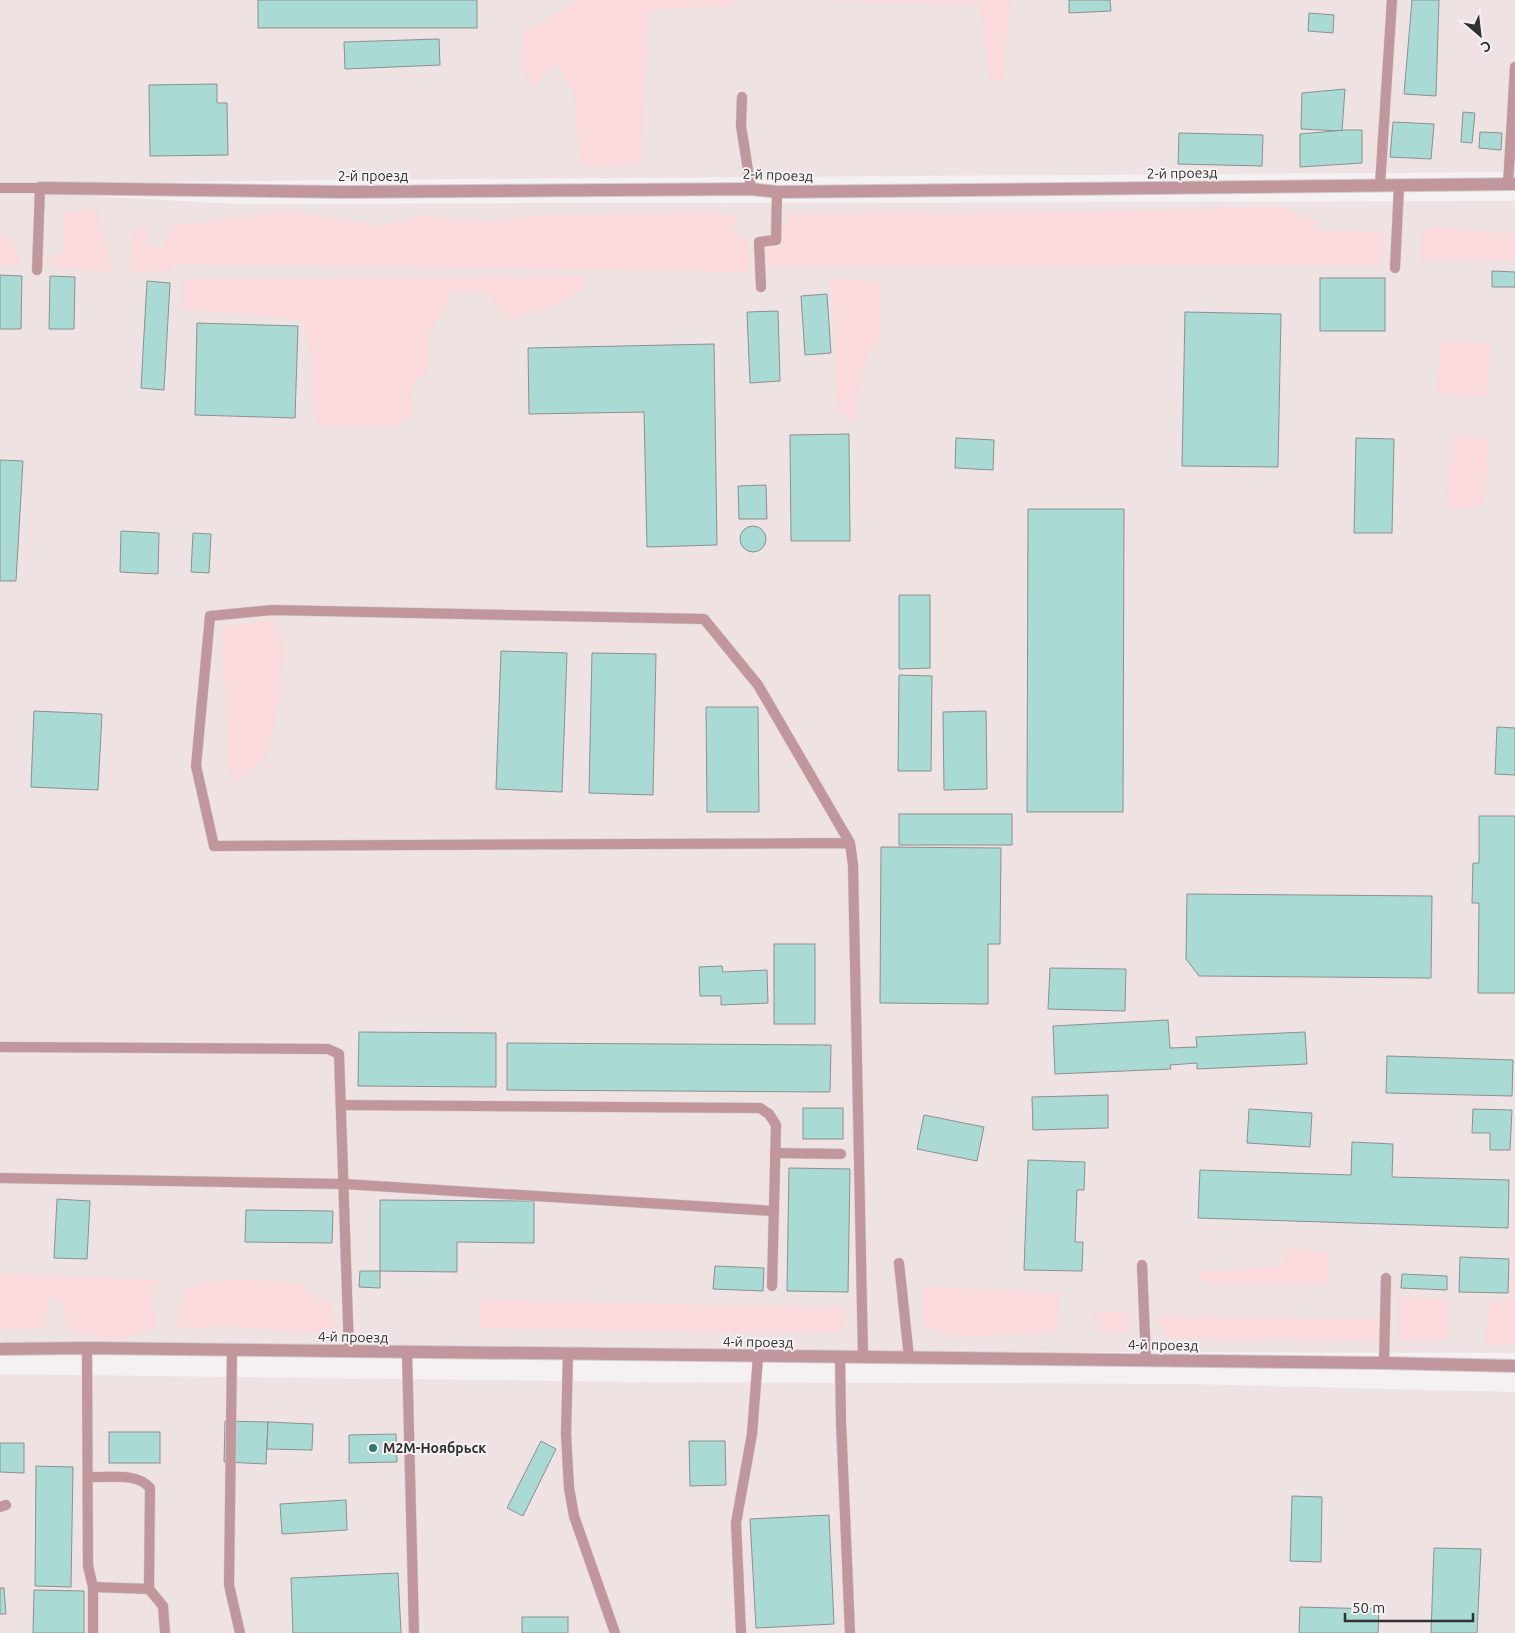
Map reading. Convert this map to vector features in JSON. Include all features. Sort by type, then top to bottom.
[{"type":"street","name":"2-й проезд","points":[[40,188],[342,192],[751,188],[777,192],[1512,184]]},
{"type":"street","name":"4-й проезд","points":[[0,1348],[909,1357],[1515,1366]]},
{"type":"lane","points":[[1380,186],[1392,0]]},
{"type":"lane","points":[[1512,184],[1515,67]]},
{"type":"lane","points":[[742,97],[741,126],[751,188]]},
{"type":"lane","points":[[2,185],[40,188],[36,270]]},
{"type":"lane","points":[[1395,268],[1399,186]]},
{"type":"lane","points":[[761,287],[759,242],[776,240],[777,192]]},
{"type":"lane","points":[[850,843],[214,846],[196,766],[210,616],[272,610],[704,619],[758,685],[850,843],[853,865],[863,1358]]},
{"type":"lane","points":[[0,1047],[328,1048],[339,1054],[349,1352]]},
{"type":"lane","points":[[341,1105],[760,1108],[769,1114],[776,1125],[772,1286]]},
{"type":"lane","points":[[775,1153],[841,1154]]},
{"type":"lane","points":[[0,1178],[344,1184],[774,1211]]},
{"type":"lane","points":[[899,1263],[909,1357]]},
{"type":"lane","points":[[1142,1265],[1146,1360]]},
{"type":"lane","points":[[1384,1363],[1386,1278]]},
{"type":"lane","points":[[87,1348],[88,1566],[93,1587],[93,1633]]},
{"type":"lane","points":[[232,1350],[229,1585],[240,1633]]},
{"type":"lane","points":[[407,1353],[414,1633]]},
{"type":"lane","points":[[568,1354],[566,1434],[569,1488],[574,1516],[615,1633]]},
{"type":"lane","points":[[742,1633],[736,1523],[752,1434],[758,1357]]},
{"type":"lane","points":[[840,1357],[850,1633]]},
{"type":"lane","points":[[88,1477],[135,1478],[145,1482],[150,1488],[149,1589],[164,1606],[165,1633]]},
{"type":"lane","points":[[93,1587],[149,1589]]},
{"type":"shaded area","points":[[0,0],[1515,0],[1515,172],[0,184]]},
{"type":"shaded area","points":[[578,0],[733,0],[733,6],[649,10],[640,164],[583,167],[576,126],[574,91],[556,63],[533,87],[521,68],[523,33]]},
{"type":"shaded area","points":[[784,0],[1010,0],[1003,80],[990,80],[980,5]]},
{"type":"shaded area","points":[[0,194],[51,194],[242,204],[1515,201],[1515,1353],[232,1350],[0,1345]]},
{"type":"shaded area","points":[[1283,207],[1318,223],[1314,230],[1384,232],[1385,250],[1380,262],[1377,265],[769,267],[765,258],[766,248],[781,246],[789,213],[1065,212]]},
{"type":"shaded area","points":[[89,208],[98,210],[99,224],[112,267],[108,272],[46,267],[45,259],[64,252],[63,211],[80,212]]},
{"type":"shaded area","points":[[286,211],[384,226],[420,215],[490,222],[543,215],[714,212],[738,216],[733,228],[744,238],[749,247],[749,272],[174,264],[169,271],[130,272],[131,246],[135,227],[147,228],[149,246],[162,250],[172,226]]},
{"type":"shaded area","points":[[1436,226],[1515,233],[1515,260],[1420,261],[1423,230]]},
{"type":"shaded area","points":[[0,229],[16,248],[19,266],[0,265]]},
{"type":"shaded area","points":[[581,276],[586,286],[578,292],[550,306],[510,320],[488,294],[454,291],[429,333],[428,373],[412,385],[411,400],[414,414],[395,427],[319,427],[312,397],[311,356],[301,320],[182,309],[182,279]]},
{"type":"shaded area","points":[[830,278],[881,282],[879,339],[868,353],[861,374],[856,402],[858,422],[847,418],[839,411],[835,379],[836,353]]},
{"type":"shaded area","points":[[1442,340],[1490,344],[1486,397],[1436,394]]},
{"type":"shaded area","points":[[1453,436],[1488,438],[1486,494],[1479,507],[1447,510],[1446,492]]},
{"type":"shaded area","points":[[275,619],[284,650],[276,713],[266,757],[237,782],[228,769],[223,627]]},
{"type":"shaded area","points":[[1515,1181],[1515,1344],[1485,1345],[1490,1301],[1511,1300]]},
{"type":"shaded area","points":[[1288,1248],[1327,1251],[1328,1284],[1206,1284],[1198,1272],[1283,1266]]},
{"type":"shaded area","points":[[0,1274],[162,1280],[151,1290],[156,1327],[114,1341],[66,1329],[64,1302],[50,1296],[43,1329],[0,1329]]},
{"type":"shaded area","points":[[211,1281],[301,1282],[316,1299],[330,1301],[335,1330],[323,1334],[233,1327],[177,1328],[177,1316],[187,1288]]},
{"type":"shaded area","points":[[923,1286],[1058,1293],[1057,1330],[1042,1333],[958,1337],[924,1328]]},
{"type":"shaded area","points":[[1398,1296],[1449,1299],[1448,1340],[1398,1339]]},
{"type":"shaded area","points":[[481,1299],[845,1308],[841,1333],[479,1328]]},
{"type":"shaded area","points":[[1092,1311],[1127,1313],[1130,1333],[1101,1332]]},
{"type":"shaded area","points":[[1159,1316],[1381,1319],[1381,1340],[1175,1339],[1165,1335]]},
{"type":"shaded area","points":[[0,1374],[642,1382],[1193,1384],[1515,1392],[1515,1633],[0,1633]]},
{"type":"building","points":[[258,0],[477,0],[477,28],[258,28]]},
{"type":"building","points":[[1069,0],[1110,0],[1111,11],[1069,13]]},
{"type":"building","points":[[1412,0],[1439,0],[1436,96],[1404,94]]},
{"type":"building","points":[[1309,13],[1334,15],[1333,33],[1308,31]]},
{"type":"building","points":[[439,39],[440,65],[345,69],[344,42]]},
{"type":"building","points":[[217,84],[217,103],[227,103],[228,155],[150,156],[149,85]]},
{"type":"building","points":[[1345,89],[1342,131],[1301,129],[1302,93]]},
{"type":"building","points":[[1463,112],[1475,113],[1472,143],[1461,142]]},
{"type":"building","points":[[1393,122],[1434,124],[1431,159],[1390,157]]},
{"type":"building","points":[[1362,130],[1362,163],[1300,167],[1300,134]]},
{"type":"building","points":[[1480,132],[1502,133],[1501,150],[1479,148]]},
{"type":"building","points":[[1179,133],[1263,135],[1262,166],[1178,164]]},
{"type":"building","points":[[1492,271],[1515,272],[1515,287],[1492,287]]},
{"type":"building","points":[[0,275],[22,276],[21,329],[0,329]]},
{"type":"building","points":[[50,276],[75,277],[74,329],[49,329]]},
{"type":"building","points":[[1320,278],[1385,278],[1385,331],[1320,331]]},
{"type":"building","points":[[147,281],[170,283],[164,390],[141,388]]},
{"type":"building","points":[[827,294],[831,353],[805,355],[801,296]]},
{"type":"building","points":[[778,311],[780,381],[750,383],[747,312]]},
{"type":"building","points":[[1185,312],[1281,314],[1278,467],[1182,466]]},
{"type":"building","points":[[197,323],[298,326],[295,418],[195,415]]},
{"type":"building","points":[[714,344],[717,545],[647,547],[644,412],[529,414],[528,348]]},
{"type":"building","points":[[849,434],[850,541],[791,541],[790,435]]},
{"type":"building","points":[[956,438],[994,440],[993,470],[955,468]]},
{"type":"building","points":[[1356,438],[1394,439],[1392,533],[1354,533]]},
{"type":"building","points":[[0,460],[23,461],[16,581],[0,581]]},
{"type":"building","points":[[766,485],[767,519],[739,519],[738,486]]},
{"type":"building","points":[[1028,509],[1124,509],[1123,812],[1027,812]]},
{"type":"building","points":[[753,526],[762,530],[766,539],[762,548],[753,552],[744,548],[740,539],[744,530]]},
{"type":"building","points":[[121,531],[159,533],[158,574],[120,572]]},
{"type":"building","points":[[193,533],[211,534],[209,573],[191,572]]},
{"type":"building","points":[[899,595],[930,595],[930,668],[899,669]]},
{"type":"building","points":[[501,651],[567,653],[562,792],[496,789]]},
{"type":"building","points":[[592,653],[656,654],[653,795],[589,793]]},
{"type":"building","points":[[899,675],[932,676],[931,771],[898,771]]},
{"type":"building","points":[[706,707],[758,707],[759,812],[707,812]]},
{"type":"building","points":[[34,711],[102,714],[98,790],[31,787]]},
{"type":"building","points":[[986,711],[987,789],[944,790],[943,712]]},
{"type":"building","points":[[1497,727],[1515,728],[1515,775],[1495,774]]},
{"type":"building","points":[[899,814],[1012,814],[1012,845],[899,845]]},
{"type":"building","points":[[1479,816],[1515,816],[1515,993],[1478,993],[1479,903],[1472,903],[1473,863],[1479,863]]},
{"type":"building","points":[[881,847],[1001,848],[1000,944],[988,944],[988,1004],[880,1003]]},
{"type":"building","points":[[1187,894],[1432,896],[1431,978],[1199,976],[1186,959]]},
{"type":"building","points":[[774,944],[815,944],[815,1024],[774,1024]]},
{"type":"building","points":[[722,966],[723,972],[767,970],[768,1003],[721,1005],[721,996],[700,996],[699,967]]},
{"type":"building","points":[[1050,968],[1126,969],[1125,1011],[1048,1009]]},
{"type":"building","points":[[1168,1020],[1170,1048],[1197,1047],[1196,1037],[1305,1032],[1307,1064],[1197,1069],[1197,1063],[1170,1065],[1171,1069],[1055,1074],[1053,1026]]},
{"type":"building","points":[[359,1032],[496,1033],[496,1087],[358,1086]]},
{"type":"building","points":[[507,1043],[831,1045],[830,1092],[507,1090]]},
{"type":"building","points":[[1387,1056],[1513,1060],[1512,1096],[1386,1093]]},
{"type":"building","points":[[1108,1095],[1108,1128],[1033,1130],[1032,1097]]},
{"type":"building","points":[[803,1108],[843,1108],[843,1139],[803,1139]]},
{"type":"building","points":[[1249,1109],[1312,1113],[1310,1147],[1247,1143]]},
{"type":"building","points":[[1473,1109],[1512,1110],[1510,1150],[1490,1150],[1490,1133],[1472,1133]]},
{"type":"building","points":[[924,1115],[984,1127],[977,1161],[917,1149]]},
{"type":"building","points":[[1352,1142],[1393,1144],[1392,1177],[1509,1180],[1508,1228],[1198,1218],[1200,1170],[1351,1175]]},
{"type":"building","points":[[1028,1160],[1085,1162],[1084,1190],[1077,1190],[1075,1242],[1083,1242],[1082,1271],[1024,1270]]},
{"type":"building","points":[[789,1168],[850,1169],[848,1292],[787,1291]]},
{"type":"building","points":[[57,1199],[90,1201],[87,1259],[54,1258]]},
{"type":"building","points":[[380,1200],[534,1201],[534,1243],[457,1242],[457,1272],[380,1271]]},
{"type":"building","points":[[246,1210],[333,1211],[332,1243],[245,1242]]},
{"type":"building","points":[[1460,1257],[1509,1259],[1508,1293],[1459,1292]]},
{"type":"building","points":[[715,1266],[764,1268],[763,1291],[713,1289]]},
{"type":"building","points":[[360,1271],[380,1271],[380,1288],[359,1287]]},
{"type":"building","points":[[1402,1274],[1447,1276],[1447,1290],[1401,1288]]},
{"type":"building","points":[[225,1421],[268,1422],[266,1464],[224,1462]]},
{"type":"building","points":[[268,1422],[313,1424],[312,1450],[267,1449]]},
{"type":"building","points":[[109,1432],[160,1432],[160,1463],[109,1463]]},
{"type":"building","name":"М2М-Ноябрьск","points":[[396,1434],[397,1462],[349,1463],[349,1435]]},
{"type":"building","points":[[541,1441],[556,1449],[523,1516],[507,1508]]},
{"type":"building","points":[[689,1441],[725,1441],[726,1485],[690,1486]]},
{"type":"building","points":[[0,1443],[24,1443],[24,1473],[0,1472]]},
{"type":"building","points":[[36,1466],[73,1467],[71,1587],[35,1586]]},
{"type":"building","points":[[1292,1496],[1322,1497],[1321,1562],[1290,1561]]},
{"type":"building","points":[[346,1500],[347,1530],[282,1534],[280,1504]]},
{"type":"building","points":[[829,1515],[834,1624],[756,1628],[750,1519]]},
{"type":"building","points":[[1434,1548],[1481,1549],[1477,1633],[1431,1633]]},
{"type":"building","points":[[398,1573],[401,1633],[293,1633],[291,1578]]},
{"type":"building","points":[[0,1588],[4,1588],[6,1614],[0,1614]]},
{"type":"building","points":[[34,1590],[84,1591],[84,1633],[33,1633]]},
{"type":"building","points":[[1300,1607],[1379,1609],[1378,1633],[1299,1633]]},
{"type":"building","points":[[522,1617],[568,1617],[568,1633],[522,1633]]},
{"type":"place","name":"М2М-Ноябрьск","points":[[373,1448]]}]
